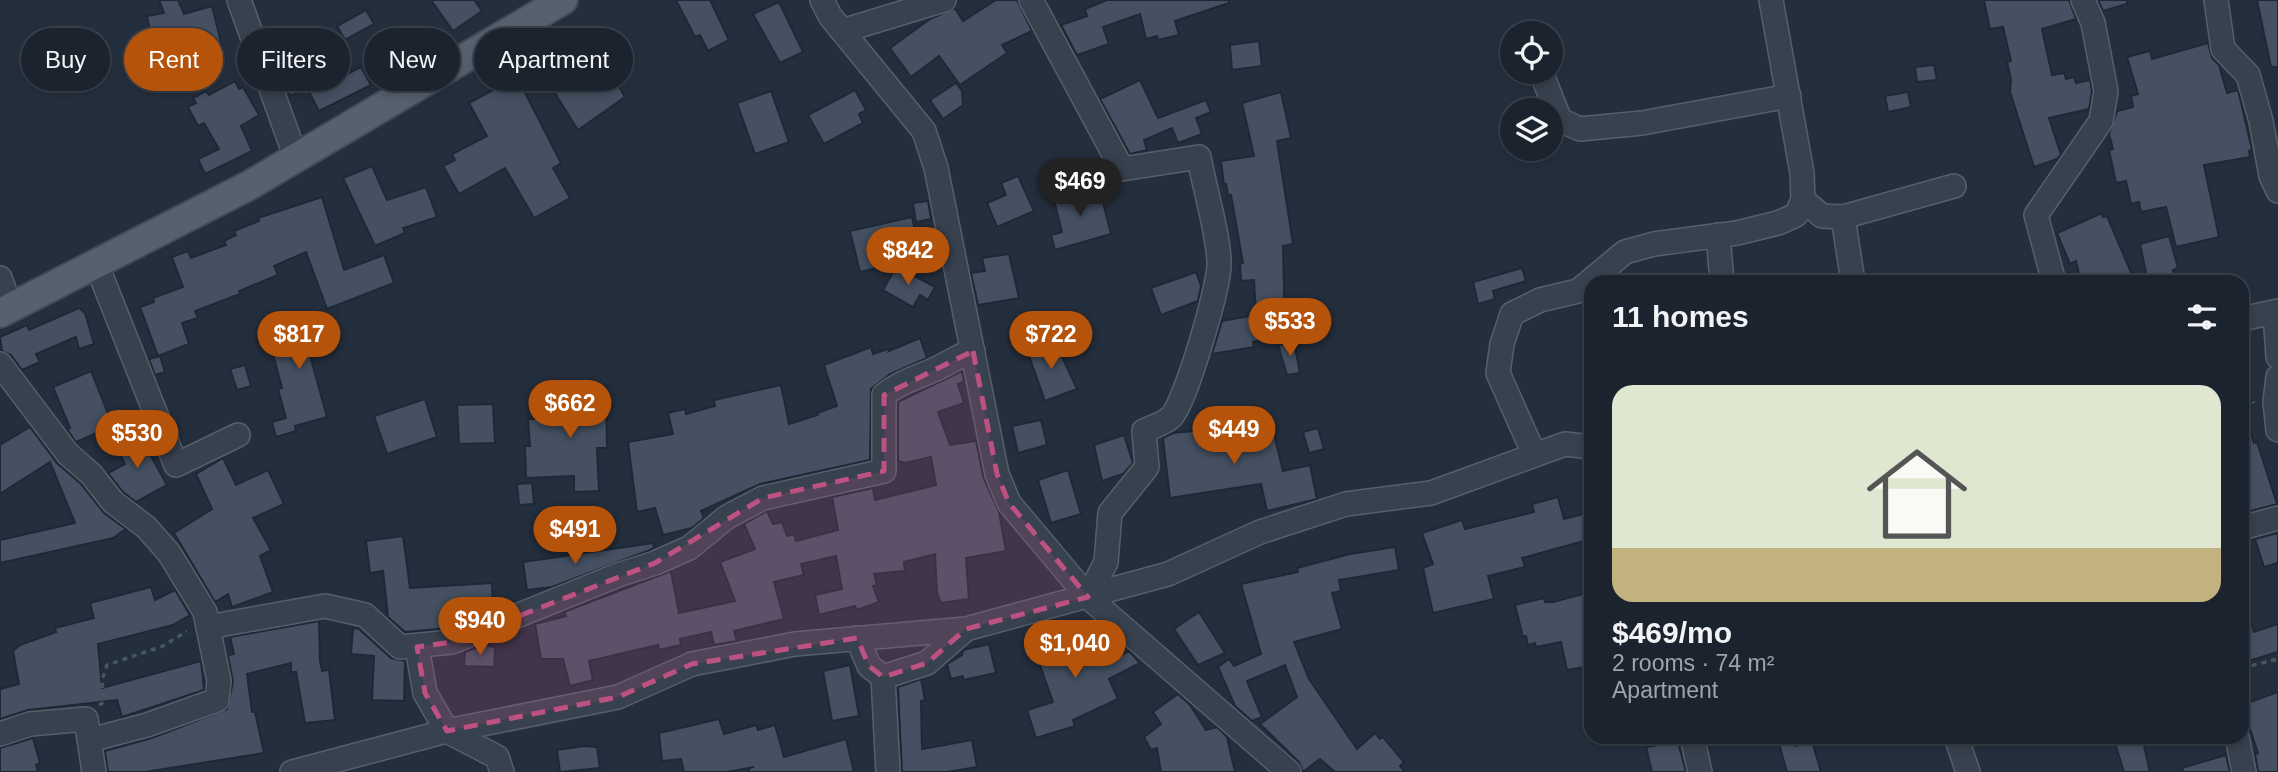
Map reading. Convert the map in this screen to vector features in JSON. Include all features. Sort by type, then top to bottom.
[{"type":"main road","points":[[6,310],[296,158],[563,0]]},
{"type":"street","points":[[239,0],[296,158]]},
{"type":"street","points":[[822,0],[842,31],[924,131],[936,168],[997,474],[1009,503],[1088,597],[1289,772]]},
{"type":"street","points":[[842,31],[944,0]]},
{"type":"street","points":[[1031,0],[1122,169],[1199,157],[1220,261],[1216,294],[1202,331],[1192,371],[1172,417],[1144,431],[1147,467],[1110,513],[1106,562],[1088,597]]},
{"type":"street","points":[[1597,275],[1625,252],[1778,223],[1796,215],[1803,200],[1802,173],[1771,0]]},
{"type":"street","points":[[2051,275],[2036,215],[2101,121],[2106,91],[2093,23],[2083,0]]},
{"type":"street","points":[[2216,0],[2223,49],[2248,75],[2261,121],[2271,176],[2278,191]]},
{"type":"street","points":[[1546,84],[1560,120],[1580,129],[1642,123],[1789,96]]},
{"type":"street","points":[[1803,200],[1822,216],[1843,217],[1954,186]]},
{"type":"street","points":[[1843,217],[1852,275]]},
{"type":"street","points":[[1718,235],[1721,275]]},
{"type":"street","points":[[96,263],[176,465],[238,435]]},
{"type":"street","points":[[0,278],[6,310]]},
{"type":"street","points":[[1534,454],[1498,373],[1502,344],[1512,314],[1539,300],[1578,291],[1584,286]]},
{"type":"street","points":[[2249,317],[2276,311],[2278,356]]},
{"type":"street","points":[[208,625],[325,606],[365,615],[400,647],[452,642],[689,548],[727,517],[763,498],[884,471],[884,395],[898,383],[938,368],[952,357],[973,351]]},
{"type":"street","points":[[0,364],[68,454],[91,474],[113,502],[146,527],[169,553],[205,612],[219,681],[217,699],[137,728],[90,740]]},
{"type":"street","points":[[2278,377],[2275,402],[2278,430]]},
{"type":"street","points":[[292,772],[447,731],[618,696],[692,664],[795,644],[966,629],[1168,574],[1261,532],[1346,504],[1431,493],[1565,444],[1584,446]]},
{"type":"street","points":[[2249,526],[2278,518]]},
{"type":"street","points":[[883,677],[927,663],[966,629]]},
{"type":"street","points":[[857,638],[869,666],[883,677],[888,772]]},
{"type":"street","points":[[417,647],[425,693],[447,731],[497,757],[502,772]]},
{"type":"street","points":[[0,734],[30,724],[44,725],[81,717],[86,719],[94,772]]},
{"type":"street","points":[[1694,744],[1700,772]]},
{"type":"street","points":[[1958,744],[1968,772]]},
{"type":"street","points":[[2238,744],[2244,772]]},
{"type":"path","points":[[81,717],[89,707],[104,702],[102,680],[107,665],[163,646],[182,634],[208,625]]},
{"type":"path","points":[[2249,666],[2278,659]]},
{"type":"highlighted area","points":[[973,351],[997,474],[1009,503],[1088,597],[966,629],[927,663],[883,677],[869,666],[857,638],[692,664],[618,697],[447,731],[425,693],[417,647],[452,642],[655,563],[763,498],[884,471],[884,395]]},
{"type":"building","points":[[159,0],[178,0],[184,14],[212,6],[217,28],[149,28],[147,16],[164,13]]},
{"type":"building","points":[[431,0],[474,0],[482,11],[457,28],[451,28]]},
{"type":"building","points":[[676,0],[710,0],[729,40],[708,51],[700,35],[695,37]]},
{"type":"building","points":[[996,0],[1017,0],[1032,31],[1002,45],[1007,53],[960,85],[939,56],[911,77],[890,48],[930,19],[955,8],[963,21]]},
{"type":"building","points":[[1107,0],[1229,0],[1229,3],[1175,21],[1179,35],[1158,40],[1157,36],[1146,39],[1140,14],[1103,27],[1109,44],[1077,55],[1061,25],[1087,16],[1085,9]]},
{"type":"building","points":[[1984,0],[2069,0],[2076,19],[2042,29],[2052,75],[2064,73],[2066,79],[2074,77],[2076,83],[2090,80],[2092,91],[2089,109],[2049,118],[2061,155],[2057,159],[2034,167],[2010,92],[2011,79],[2007,62],[2011,61],[2003,27],[1990,29]]},
{"type":"building","points":[[2098,0],[2127,0],[2127,4],[2103,11]]},
{"type":"building","points":[[2257,0],[2278,0],[2278,67],[2271,67]]},
{"type":"building","points":[[779,2],[803,52],[780,63],[753,14]]},
{"type":"building","points":[[366,10],[374,24],[350,37],[350,28],[337,26]]},
{"type":"building","points":[[1259,41],[1262,66],[1232,70],[1230,45]]},
{"type":"building","points":[[2208,43],[2212,58],[2219,65],[2227,93],[2238,90],[2252,150],[2249,151],[2250,157],[2204,165],[2219,237],[2176,247],[2166,207],[2141,212],[2139,202],[2131,204],[2126,181],[2116,183],[2109,150],[2113,149],[2109,134],[2117,111],[2133,107],[2131,96],[2138,94],[2127,57],[2150,51],[2152,59]]},
{"type":"building","points":[[1934,65],[1937,80],[1917,82],[1915,67]]},
{"type":"building","points":[[361,67],[364,72],[364,88],[319,111],[309,91],[350,91],[350,73]]},
{"type":"building","points":[[1140,80],[1158,118],[1206,100],[1211,112],[1196,118],[1202,134],[1178,143],[1172,128],[1144,140],[1147,150],[1130,154],[1100,99]]},
{"type":"building","points":[[235,81],[237,91],[245,91],[259,115],[241,126],[252,151],[205,174],[198,159],[219,149],[204,123],[198,126],[188,107],[196,103],[193,98],[206,91],[209,95],[223,91],[223,87]]},
{"type":"building","points":[[956,83],[962,91],[963,105],[943,119],[930,100]]},
{"type":"building","points":[[855,90],[866,110],[859,114],[863,123],[824,144],[808,115]]},
{"type":"building","points":[[288,91],[301,91],[290,96]]},
{"type":"building","points":[[491,91],[524,91],[561,163],[553,168],[570,198],[534,218],[505,168],[459,194],[443,166],[455,160],[452,154],[487,136],[469,103]]},
{"type":"building","points":[[554,91],[622,91],[625,97],[578,130]]},
{"type":"building","points":[[771,91],[789,142],[755,154],[737,103]]},
{"type":"building","points":[[1281,92],[1291,138],[1277,141],[1293,244],[1283,246],[1285,333],[1253,342],[1254,347],[1212,354],[1222,321],[1256,315],[1254,280],[1241,281],[1240,264],[1243,263],[1231,195],[1228,195],[1226,184],[1224,185],[1221,161],[1254,156],[1242,103]]},
{"type":"building","points":[[1908,92],[1911,107],[1888,112],[1885,96]]},
{"type":"building","points":[[372,166],[387,200],[426,187],[437,217],[403,228],[405,233],[375,246],[343,178]]},
{"type":"building","points":[[1018,176],[1034,211],[997,227],[987,203],[1006,195],[1001,183]]},
{"type":"building","points":[[1099,187],[1111,234],[1055,250],[1051,235],[1062,232],[1053,196]]},
{"type":"building","points":[[322,197],[344,270],[384,255],[394,283],[327,309],[306,252],[274,266],[278,275],[239,291],[240,294],[195,311],[198,318],[182,323],[189,344],[158,356],[140,307],[154,302],[153,298],[183,287],[172,257],[188,251],[191,258],[226,245],[224,241],[236,235],[234,231],[259,221],[258,218]]},
{"type":"building","points":[[928,201],[931,219],[916,222],[913,203]]},
{"type":"building","points":[[2102,213],[2103,217],[2107,216],[2132,275],[2079,275],[2076,261],[2070,264],[2057,233]]},
{"type":"building","points":[[912,217],[919,250],[886,260],[893,264],[860,272],[850,231]]},
{"type":"building","points":[[2169,236],[2178,268],[2173,270],[2174,275],[2147,275],[2140,244]]},
{"type":"building","points":[[1009,254],[1019,298],[978,305],[971,273],[985,271],[982,258]]},
{"type":"building","points":[[896,266],[935,287],[928,300],[920,295],[913,307],[883,290]]},
{"type":"building","points":[[1522,268],[1526,281],[1493,291],[1495,299],[1478,304],[1473,282]]},
{"type":"building","points":[[1196,272],[1201,286],[1198,301],[1161,315],[1151,288]]},
{"type":"building","points":[[79,308],[85,313],[94,344],[79,349],[76,337],[36,354],[40,362],[22,370],[11,355],[2,351],[0,337],[27,325],[29,330]]},
{"type":"building","points":[[321,311],[331,346],[309,352],[327,417],[295,426],[296,431],[276,437],[272,422],[286,418],[278,389],[282,388],[267,331],[302,322],[300,317]]},
{"type":"building","points":[[920,338],[927,358],[890,374],[871,389],[870,460],[760,484],[701,511],[704,518],[692,528],[663,535],[655,508],[637,512],[628,442],[673,434],[668,413],[685,409],[686,414],[715,406],[714,400],[781,385],[789,424],[837,406],[824,365],[871,347],[873,354],[891,348],[889,351]]},
{"type":"building","points":[[1054,340],[1077,389],[1045,401],[1027,350]]},
{"type":"building","points":[[1294,342],[1300,373],[1287,375],[1278,345]]},
{"type":"building","points":[[160,356],[165,372],[155,375],[149,359]]},
{"type":"building","points":[[245,365],[251,386],[237,390],[230,369]]},
{"type":"building","points":[[91,371],[113,426],[76,442],[67,429],[70,428],[53,387]]},
{"type":"building","points":[[962,371],[964,382],[958,384],[964,403],[938,412],[950,445],[976,441],[984,479],[999,512],[1006,551],[966,558],[969,599],[941,603],[937,593],[935,554],[904,562],[905,571],[874,574],[877,585],[873,586],[879,602],[857,610],[855,606],[819,615],[815,595],[842,589],[836,556],[801,564],[804,575],[774,582],[784,619],[734,631],[737,641],[714,645],[711,632],[680,639],[681,645],[659,650],[658,645],[589,661],[593,680],[570,686],[563,659],[541,659],[535,624],[566,616],[564,612],[671,571],[679,613],[735,601],[720,562],[755,549],[744,524],[767,511],[773,524],[782,522],[787,536],[794,534],[796,541],[838,530],[832,497],[873,488],[875,500],[936,485],[931,457],[905,463],[898,461],[898,402]]},
{"type":"building","points":[[574,386],[606,387],[607,448],[597,448],[599,491],[574,492],[574,476],[526,478],[525,446],[530,446],[528,419],[535,419],[534,410],[573,406]]},
{"type":"building","points":[[425,399],[437,437],[387,454],[374,416]]},
{"type":"building","points":[[493,404],[495,443],[459,444],[457,405]]},
{"type":"building","points":[[1041,420],[1047,445],[1018,453],[1012,426]]},
{"type":"building","points":[[1272,426],[1283,471],[1310,465],[1317,499],[1267,511],[1261,484],[1170,498],[1163,438],[1173,433],[1232,427],[1233,435]]},
{"type":"building","points":[[30,427],[57,463],[81,484],[104,513],[126,529],[113,538],[0,563],[0,540],[75,523],[50,462],[0,494],[0,445]]},
{"type":"building","points":[[2249,427],[2254,443],[2257,442],[2277,504],[2249,511]]},
{"type":"building","points":[[1318,428],[1324,449],[1309,453],[1303,432]]},
{"type":"building","points":[[138,433],[167,485],[136,502],[123,492],[108,473],[125,464],[115,445]]},
{"type":"building","points":[[1124,435],[1133,463],[1123,474],[1102,481],[1094,445]]},
{"type":"building","points":[[223,458],[236,485],[268,470],[284,504],[253,518],[271,550],[260,556],[273,592],[232,607],[228,594],[215,602],[174,533],[212,509],[196,474]]},
{"type":"building","points":[[1068,470],[1081,514],[1051,523],[1038,480]]},
{"type":"building","points":[[532,483],[534,504],[519,505],[517,484]]},
{"type":"building","points":[[1558,497],[1564,519],[1584,514],[1584,541],[1522,558],[1525,567],[1488,576],[1494,599],[1433,613],[1423,568],[1433,564],[1422,533],[1462,520],[1465,529],[1534,512],[1532,504]]},
{"type":"building","points":[[569,508],[570,528],[553,528],[553,509]]},
{"type":"building","points":[[2278,533],[2278,563],[2264,567],[2255,539]]},
{"type":"building","points":[[403,536],[410,588],[492,583],[493,610],[466,616],[466,621],[449,628],[405,632],[388,617],[383,571],[370,573],[366,541]]},
{"type":"building","points":[[653,543],[654,548],[650,550],[552,587],[527,590],[523,562]]},
{"type":"building","points":[[1395,547],[1399,570],[1339,580],[1341,591],[1332,593],[1342,629],[1294,642],[1309,679],[1357,749],[1375,733],[1380,739],[1383,737],[1404,762],[1400,766],[1405,772],[1335,772],[1320,759],[1303,772],[1299,762],[1260,724],[1297,697],[1285,665],[1247,681],[1262,717],[1252,721],[1235,706],[1218,667],[1229,659],[1234,666],[1261,654],[1241,584],[1298,572],[1297,568],[1350,554]]},
{"type":"building","points":[[151,587],[155,600],[175,590],[190,615],[173,625],[98,644],[102,688],[201,661],[204,690],[122,717],[117,700],[28,710],[0,719],[0,689],[19,684],[13,651],[20,645],[56,632],[55,628],[94,618],[90,603]]},
{"type":"building","points":[[1584,594],[1584,667],[1567,670],[1561,642],[1536,647],[1535,643],[1528,645],[1526,636],[1523,637],[1515,605],[1544,598],[1545,602]]},
{"type":"building","points":[[1199,612],[1225,653],[1198,665],[1174,629]]},
{"type":"building","points":[[2249,616],[2254,632],[2278,624],[2278,652],[2249,661]]},
{"type":"building","points":[[319,621],[320,661],[322,671],[329,670],[335,720],[305,723],[296,672],[291,672],[291,663],[247,674],[252,712],[255,712],[264,753],[145,772],[108,772],[105,751],[152,738],[227,709],[233,682],[228,655],[234,654],[230,637]]},
{"type":"building","points":[[1087,625],[1107,662],[1129,651],[1140,663],[1109,679],[1118,699],[1073,720],[1075,726],[1036,738],[1027,710],[1053,702],[1032,643],[1054,635],[1056,641]]},
{"type":"building","points":[[353,628],[359,629],[391,658],[405,661],[404,701],[372,700],[374,656],[351,654]]},
{"type":"building","points":[[989,644],[996,673],[963,680],[963,676],[951,679],[947,664],[962,655],[963,650]]},
{"type":"building","points":[[483,645],[495,647],[494,667],[464,666],[465,652]]},
{"type":"building","points":[[850,665],[859,716],[832,721],[823,671]]},
{"type":"building","points":[[921,679],[925,700],[921,701],[922,749],[972,740],[977,767],[947,772],[902,772],[898,687]]},
{"type":"building","points":[[2278,692],[2278,772],[2258,772],[2255,754],[2258,753],[2249,726],[2249,702]]},
{"type":"building","points":[[1178,694],[1190,705],[1206,730],[1217,727],[1227,737],[1235,772],[1161,772],[1157,748],[1151,750],[1144,737],[1161,724],[1153,712]]},
{"type":"building","points":[[719,719],[724,734],[756,725],[758,730],[775,725],[784,757],[846,739],[854,772],[749,772],[749,768],[754,767],[727,772],[684,772],[681,759],[662,761],[659,733]]},
{"type":"building","points":[[33,738],[40,763],[36,765],[38,772],[0,772],[0,748]]},
{"type":"building","points":[[1679,744],[1686,772],[1652,772],[1646,747]]},
{"type":"building","points":[[1779,744],[1813,744],[1821,772],[1787,772]]},
{"type":"building","points":[[2115,744],[2144,744],[2150,772],[2124,772]]},
{"type":"building","points":[[597,747],[600,768],[560,772],[557,750]]},
{"type":"building","points":[[2226,755],[2230,772],[2183,772],[2182,768]]}]
